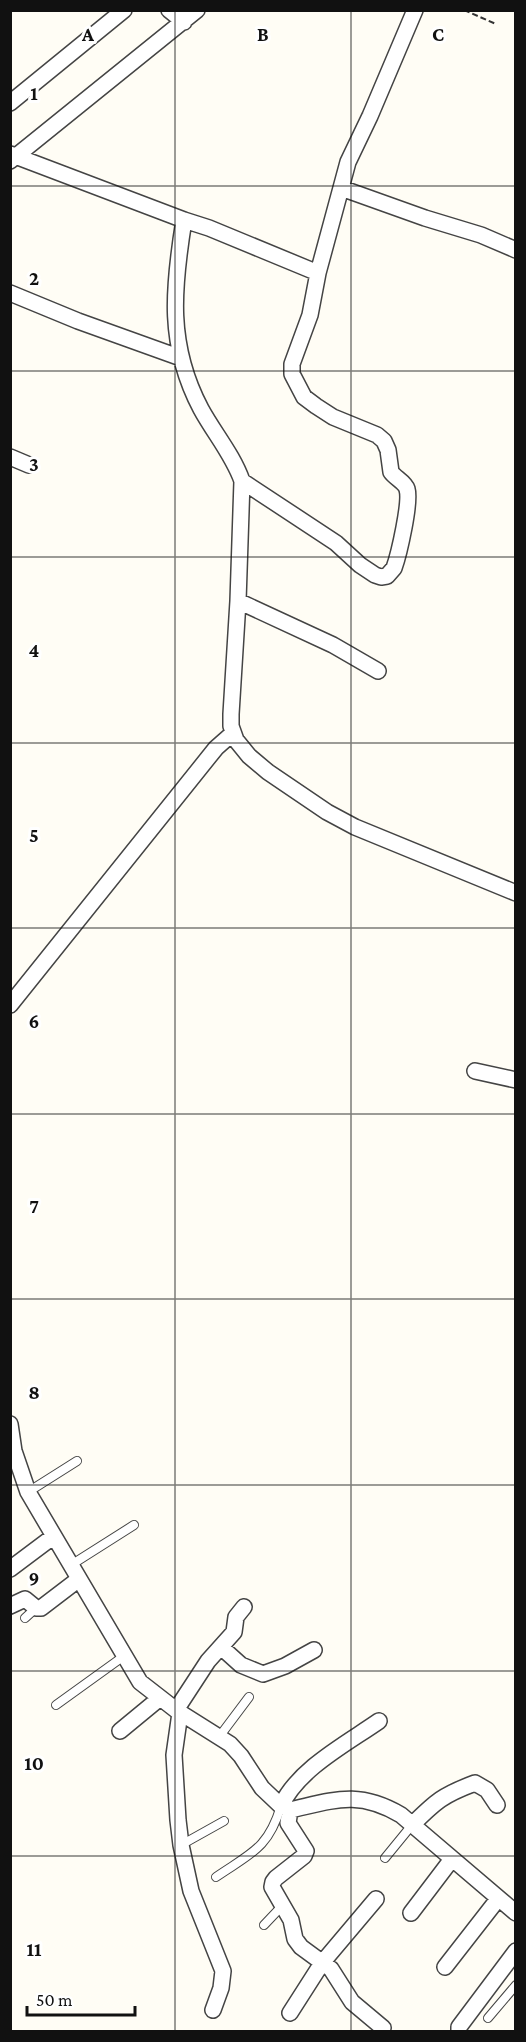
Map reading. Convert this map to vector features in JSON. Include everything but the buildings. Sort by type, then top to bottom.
[{"type":"street","points":[[10,102],[124,10]]},
{"type":"street","points":[[169,10],[184,22]]},
{"type":"street","points":[[12,157],[197,10]]},
{"type":"street","points":[[242,481],[336,543],[375,575],[387,576],[394,568],[408,492],[405,485],[391,472],[387,446],[377,435],[333,417],[304,397],[292,374],[292,364],[310,315],[318,273],[348,162],[415,10]]},
{"type":"street","points":[[12,157],[209,228],[318,273]]},
{"type":"street","points":[[341,188],[481,235],[516,250]]},
{"type":"street","points":[[184,220],[174,292],[176,334],[181,358],[187,381],[235,463],[242,481],[231,714],[233,733],[249,756],[268,772],[327,812],[355,827],[516,893]]},
{"type":"street","points":[[10,293],[78,321],[181,358]]},
{"type":"street","points":[[10,457],[29,465]]},
{"type":"street","points":[[238,601],[333,645],[378,671]]},
{"type":"street","points":[[10,1005],[216,748],[233,733]]},
{"type":"street","points":[[475,1071],[516,1080]]},
{"type":"street","points":[[10,1424],[12,1452],[28,1492],[140,1682],[178,1711],[219,1737],[241,1756],[262,1788],[285,1808]]},
{"type":"street","points":[[10,1569],[54,1536]]},
{"type":"street","points":[[10,1606],[25,1599],[31,1613],[79,1579]]},
{"type":"street","points":[[213,2010],[221,1988],[223,1971],[191,1891],[181,1845],[174,1755],[178,1711],[208,1661],[234,1632],[236,1617],[244,1607]]},
{"type":"street","points":[[221,1647],[241,1665],[263,1674],[285,1666],[314,1650]]},
{"type":"street","points":[[120,1731],[160,1698]]},
{"type":"street","points":[[379,1721],[301,1778],[287,1792],[285,1808],[288,1823],[306,1851],[304,1856],[273,1882],[272,1887],[291,1920],[295,1939],[301,1947],[334,1972],[352,2002],[383,2028]]},
{"type":"street","points":[[412,1825],[449,1793],[475,1783],[487,1790],[497,1805]]},
{"type":"street","points":[[285,1808],[342,1798],[357,1798],[389,1808],[516,1913]]},
{"type":"street","points":[[411,1913],[452,1860]]},
{"type":"street","points":[[290,2013],[322,1963],[376,1899]]},
{"type":"street","points":[[446,1967],[498,1899]]},
{"type":"street","points":[[459,2031],[459,2027],[516,1951]]},
{"type":"lane","points":[[28,1492],[77,1461]]},
{"type":"lane","points":[[71,1565],[134,1525]]},
{"type":"lane","points":[[56,1705],[124,1656]]},
{"type":"lane","points":[[219,1737],[249,1696]]},
{"type":"lane","points":[[216,1877],[261,1847],[285,1808]]},
{"type":"lane","points":[[181,1845],[224,1821]]},
{"type":"lane","points":[[385,1858],[412,1825]]},
{"type":"lane","points":[[264,1925],[283,1905]]},
{"type":"lane","points":[[488,2018],[516,1985]]},
{"type":"path","points":[[464,10],[496,24]]}]
